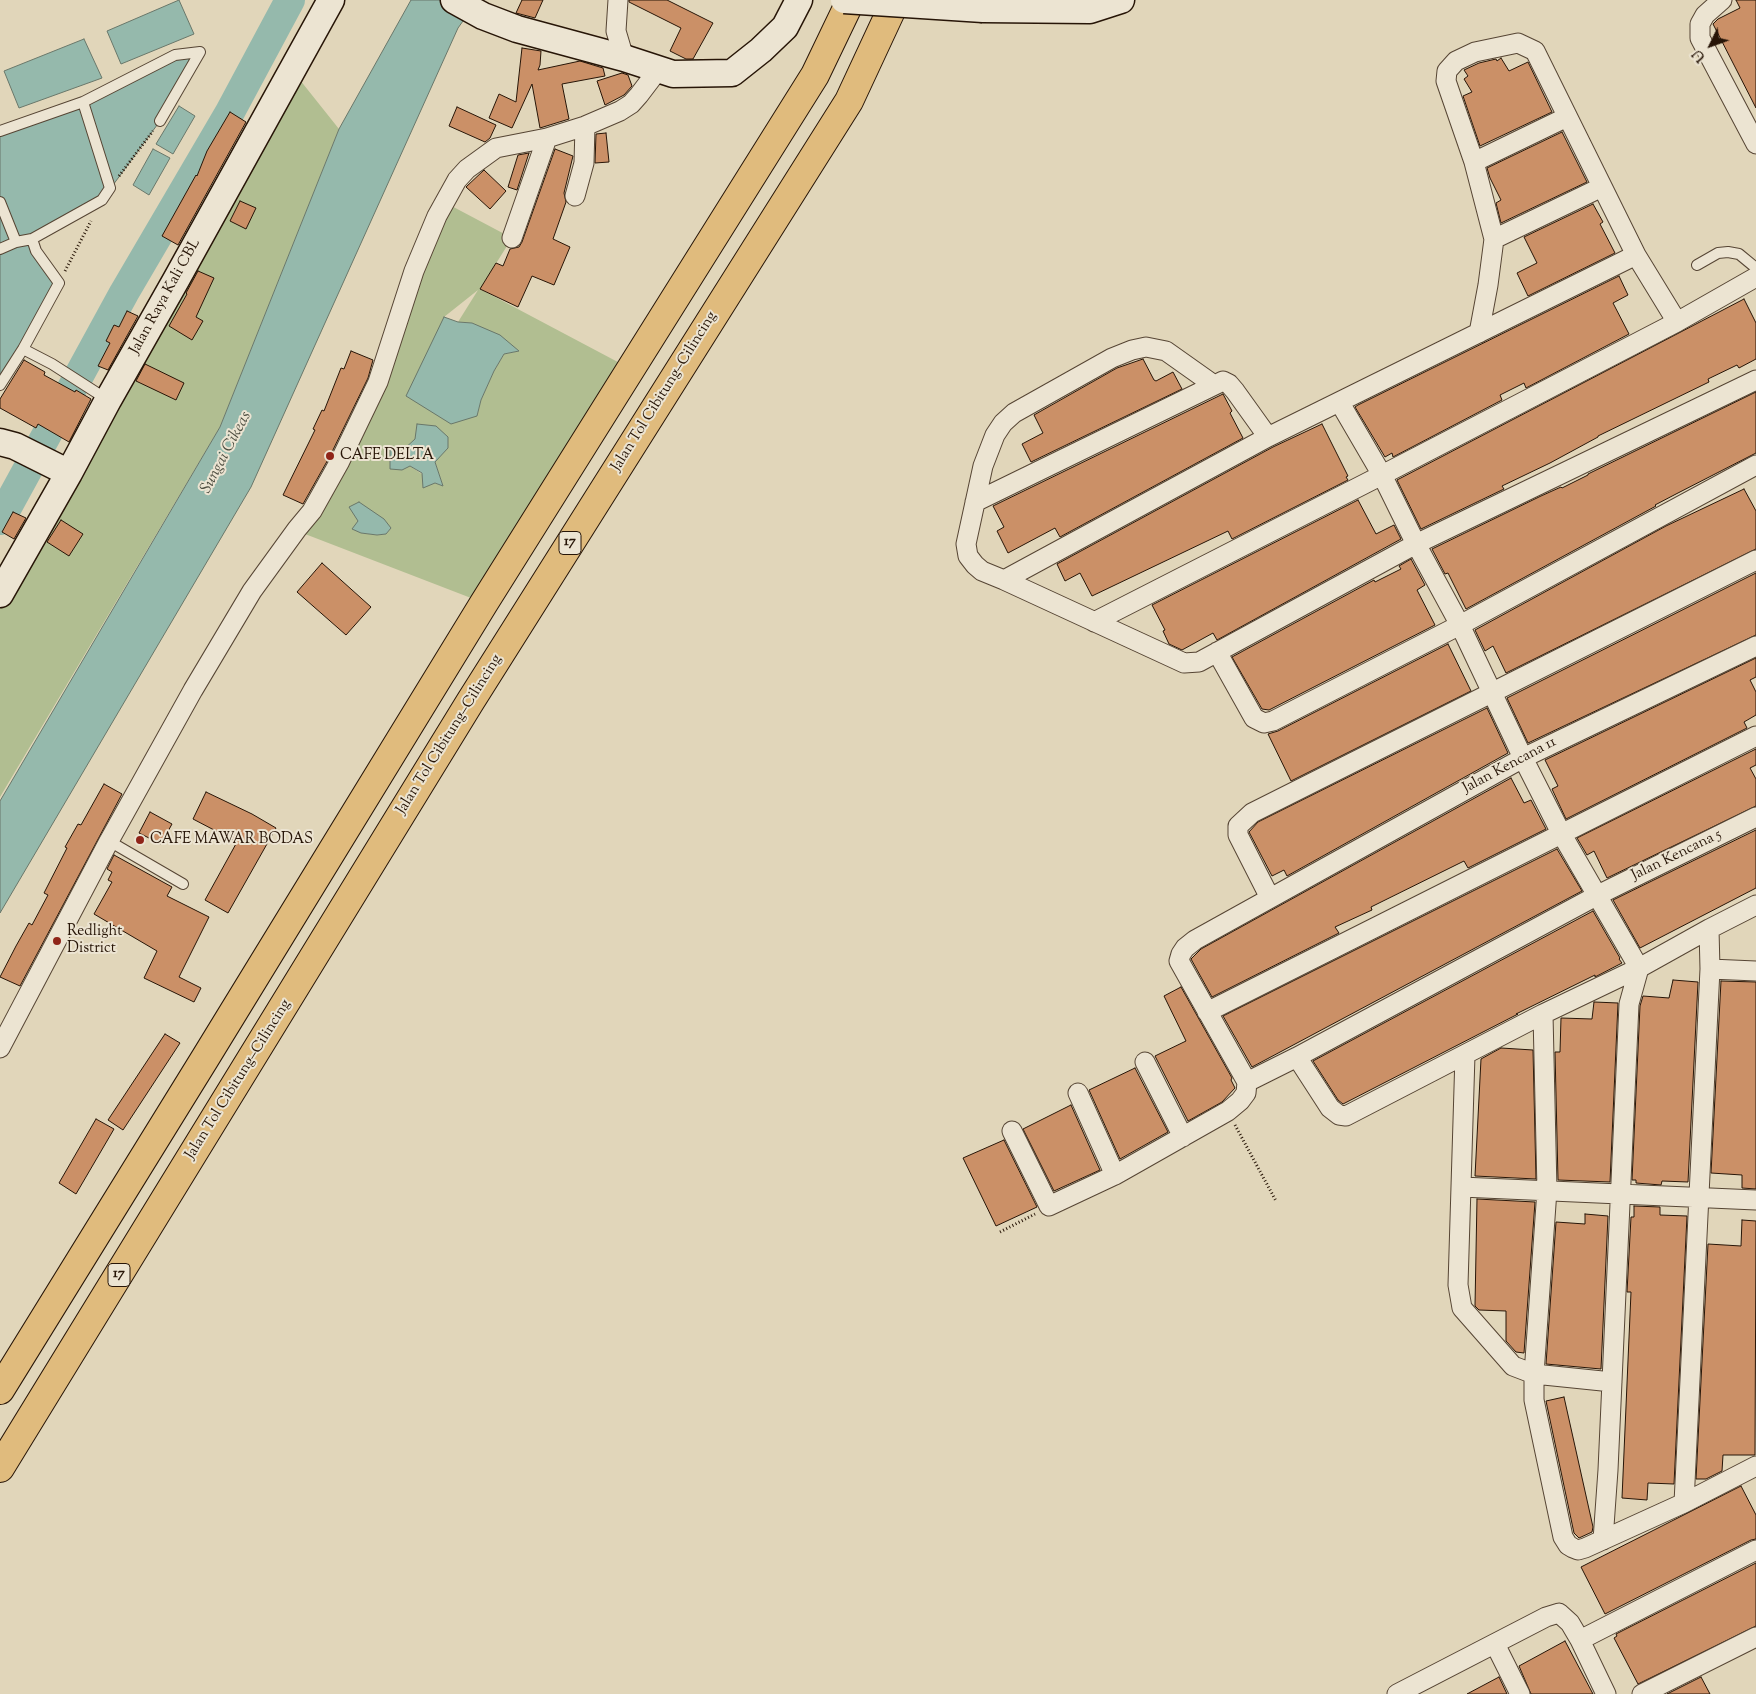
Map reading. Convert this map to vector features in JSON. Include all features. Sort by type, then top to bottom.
[{"type":"highway","points":[[0,1390],[484,604],[816,75],[851,0]]},
{"type":"highway","name":"Jalan Tol Cibitung–Cilincing","points":[[0,1468],[470,702],[849,101],[896,0]]},
{"type":"street","name":"Jalan Raya Kali CBL","points":[[0,594],[69,473],[98,393],[176,280],[331,0]]},
{"type":"street","points":[[454,0],[517,29],[624,58],[673,74],[732,73],[761,50],[785,27],[799,0]]},
{"type":"street","points":[[618,0],[616,31],[624,58]]},
{"type":"street","points":[[844,0],[983,9],[1090,10],[1121,0]]},
{"type":"street","points":[[1722,0],[1705,15],[1700,24],[1700,38],[1756,144]]},
{"type":"street","points":[[1478,333],[1488,285],[1494,239],[1474,162],[1446,81],[1447,71],[1456,61],[1475,52],[1518,44],[1535,51],[1636,255],[1676,322]]},
{"type":"street","points":[[0,1048],[109,841],[193,690],[252,591],[312,511],[340,460],[378,382],[414,271],[447,196],[457,180],[467,169],[496,148],[547,138],[585,126],[620,111],[631,104],[658,70]]},
{"type":"street","points":[[1474,162],[1567,116]]},
{"type":"street","points":[[575,196],[584,162],[585,126]]},
{"type":"street","points":[[512,238],[547,138]]},
{"type":"street","points":[[1494,239],[1602,187]]},
{"type":"street","points":[[1004,580],[1268,437],[1636,255]]},
{"type":"street","points":[[1094,622],[1676,322],[1756,277]]},
{"type":"street","points":[[1214,385],[1166,351],[1146,347],[1112,358],[1014,413],[1003,423],[983,466],[966,544],[968,556],[982,571],[1184,663],[1198,662],[1416,544],[1756,380]]},
{"type":"street","points":[[975,502],[1223,381],[1229,384],[1268,437]]},
{"type":"street","points":[[1340,403],[1382,475],[1416,544],[1460,624],[1491,692],[1561,833],[1639,968],[1628,1004],[1621,1194],[1603,1540]]},
{"type":"street","points":[[7,444],[69,473]]},
{"type":"street","points":[[1217,652],[1254,718],[1260,723],[1272,721],[1755,469]]},
{"type":"street","points":[[1270,898],[1238,835],[1238,826],[1245,818],[1491,692],[1756,560]]},
{"type":"street","name":"Jalan Kencana 11","points":[[1247,1082],[1179,961],[1185,948],[1195,940],[1523,758],[1756,646]]},
{"type":"street","points":[[1207,1012],[1756,736]]},
{"type":"street","name":"Jalan Kencana 5","points":[[1247,1082],[1598,895],[1756,817]]},
{"type":"street","points":[[1297,1057],[1330,1108],[1339,1115],[1346,1116],[1543,1014],[1639,968],[1756,905]]},
{"type":"street","points":[[1684,1503],[1710,969],[1709,929]]},
{"type":"street","points":[[1710,969],[1756,970]]},
{"type":"street","points":[[1543,1014],[1547,1190],[1534,1374],[1534,1400],[1563,1537],[1568,1545],[1578,1550],[1585,1548],[1684,1503],[1756,1466]]},
{"type":"street","points":[[1465,1055],[1458,1285],[1462,1308],[1513,1366],[1534,1374],[1612,1382]]},
{"type":"street","points":[[1145,1062],[1183,1137]]},
{"type":"street","points":[[1012,1131],[1050,1206],[1115,1175],[1228,1111],[1246,1093],[1247,1082]]},
{"type":"street","points":[[1078,1093],[1115,1175]]},
{"type":"street","points":[[1461,1187],[1756,1200]]},
{"type":"street","points":[[1580,1640],[1756,1550]]},
{"type":"street","points":[[1397,1694],[1431,1686],[1494,1644],[1546,1617],[1559,1613],[1570,1623],[1580,1640],[1606,1694]]},
{"type":"street","points":[[1642,1694],[1756,1637]]},
{"type":"street","points":[[1494,1644],[1520,1694]]},
{"type":"lane","points":[[0,131],[82,102],[175,55],[200,52],[160,121]]},
{"type":"lane","points":[[0,249],[16,242],[32,239],[102,200],[110,188],[82,102]]},
{"type":"lane","points":[[0,202],[16,242]]},
{"type":"lane","points":[[0,385],[23,349],[59,283],[36,251],[32,239]]},
{"type":"lane","points":[[1697,264],[1718,253],[1728,252],[1739,254],[1756,268]]},
{"type":"lane","points":[[23,349],[52,364],[98,393]]},
{"type":"lane","points":[[109,841],[183,884]]},
{"type":"path","points":[[110,188],[160,121]]},
{"type":"path","points":[[59,283],[102,200]]},
{"type":"path","points":[[1228,1111],[1276,1201]]},
{"type":"path","points":[[1000,1232],[1050,1206]]},
{"type":"green space","points":[[292,70],[339,129],[220,427],[0,797],[0,585]]},
{"type":"green space","points":[[444,202],[512,238],[480,289],[631,369],[484,603],[305,534]],"holes":[[[478,290],[458,322],[472,323],[519,351],[504,354],[481,400],[477,416],[444,317]],[[415,439],[447,448],[435,462],[443,486],[435,483],[410,466],[390,449],[402,451]],[[358,521],[391,528],[386,534],[361,533]]]},
{"type":"water","points":[[179,0],[194,34],[121,64],[107,31]]},
{"type":"water","name":"Sungai Cikeas","points":[[411,0],[478,0],[458,28],[251,487],[0,913],[0,801],[220,427],[339,129]]},
{"type":"water","points":[[84,39],[102,78],[19,108],[4,71]]},
{"type":"water","points":[[200,52],[160,121],[102,200],[32,239],[59,283],[0,385],[0,131],[83,102],[175,55]]},
{"type":"water","points":[[179,106],[195,116],[173,154],[156,144]]},
{"type":"water","points":[[153,149],[170,158],[149,195],[133,185]]},
{"type":"water","points":[[444,317],[458,322],[472,323],[500,335],[519,351],[504,354],[481,400],[477,416],[451,424],[406,396]]},
{"type":"water","points":[[417,424],[436,426],[448,437],[448,448],[435,462],[443,486],[435,483],[423,488],[422,473],[410,466],[402,470],[390,469],[390,449],[402,451],[415,439]]},
{"type":"water","points":[[359,502],[384,519],[391,528],[386,534],[361,533],[352,529],[358,521],[349,507]]},
{"type":"building","points":[[522,0],[543,0],[535,18],[516,13]]},
{"type":"building","points":[[629,0],[667,0],[713,23],[693,59],[686,59],[670,51],[681,28],[629,2]]},
{"type":"building","points":[[1736,0],[1756,0],[1756,108],[1713,24],[1718,19],[1740,8]]},
{"type":"building","points":[[522,48],[541,51],[538,70],[580,61],[603,68],[605,76],[562,84],[569,119],[540,128],[532,84],[512,128],[489,118],[499,94],[516,102]]},
{"type":"building","points":[[1501,58],[1509,71],[1528,62],[1552,112],[1480,146],[1463,96],[1472,92],[1464,79],[1468,76],[1464,70],[1479,63],[1496,59],[1497,61]]},
{"type":"building","points":[[622,73],[628,75],[632,86],[624,95],[605,105],[597,81]]},
{"type":"building","points":[[457,107],[496,125],[490,138],[485,142],[449,126]]},
{"type":"building","points":[[230,112],[246,122],[178,245],[162,236],[197,176],[207,151]]},
{"type":"building","points":[[1562,132],[1587,182],[1501,223],[1496,203],[1501,200],[1487,168]]},
{"type":"building","points":[[606,133],[609,162],[595,163],[596,134]]},
{"type":"building","points":[[555,149],[573,156],[564,193],[566,202],[553,239],[570,247],[554,285],[532,276],[518,307],[480,289],[496,263],[503,266],[510,249],[519,247],[522,242]]},
{"type":"building","points":[[529,153],[517,190],[508,187],[518,155]]},
{"type":"building","points":[[484,170],[506,191],[490,209],[466,187]]},
{"type":"building","points":[[240,201],[256,208],[246,229],[230,221]]},
{"type":"building","points":[[1593,204],[1603,222],[1600,224],[1615,253],[1528,296],[1517,273],[1537,263],[1524,237]]},
{"type":"building","points":[[198,271],[214,278],[196,317],[203,321],[192,340],[169,326]]},
{"type":"building","points":[[1619,276],[1628,295],[1613,303],[1629,334],[1526,388],[1524,383],[1500,395],[1502,400],[1393,457],[1392,453],[1385,457],[1355,407]]},
{"type":"building","points":[[1744,299],[1756,323],[1756,359],[1739,368],[1737,365],[1708,379],[1709,382],[1598,436],[1550,463],[1502,486],[1504,489],[1421,529],[1397,480]]},
{"type":"building","points":[[127,311],[138,316],[108,370],[98,366],[110,343],[106,341],[114,325],[119,327]]},
{"type":"building","points":[[351,351],[373,360],[368,378],[330,456],[303,504],[283,495],[315,430],[313,429],[322,410],[324,411],[341,368],[344,369]]},
{"type":"building","points":[[1143,359],[1154,380],[1156,381],[1173,372],[1182,389],[1031,462],[1022,444],[1043,433],[1034,415],[1117,368]]},
{"type":"building","points":[[24,360],[45,372],[44,375],[91,399],[69,442],[38,424],[36,428],[0,408],[0,399]]},
{"type":"building","points":[[145,364],[184,383],[176,400],[136,381]]},
{"type":"building","points":[[1756,392],[1756,453],[1655,505],[1466,609],[1448,573],[1445,574],[1432,549],[1541,496],[1562,488]]},
{"type":"building","points":[[1223,394],[1243,438],[1060,537],[1055,528],[1008,553],[997,531],[1004,527],[993,506]]},
{"type":"building","points":[[1322,424],[1348,476],[1346,477],[1348,480],[1232,539],[1228,531],[1092,596],[1080,573],[1065,581],[1057,564],[1273,447]]},
{"type":"building","points":[[1744,489],[1756,511],[1756,549],[1506,673],[1493,646],[1485,651],[1475,630],[1666,526]]},
{"type":"building","points":[[1358,500],[1376,534],[1394,525],[1401,539],[1217,640],[1213,633],[1182,650],[1169,644],[1163,631],[1165,630],[1152,605]]},
{"type":"building","points":[[13,512],[26,518],[14,539],[2,532]]},
{"type":"building","points":[[61,520],[83,534],[69,556],[47,542]]},
{"type":"building","points":[[1411,559],[1425,585],[1417,590],[1435,625],[1269,710],[1262,709],[1232,657],[1374,580],[1375,582],[1401,569],[1399,566]]},
{"type":"building","points":[[322,563],[371,607],[346,635],[297,592]]},
{"type":"building","points":[[1756,573],[1756,635],[1528,743],[1507,698]]},
{"type":"building","points":[[1448,644],[1471,691],[1291,781],[1268,734],[1278,731]]},
{"type":"building","points":[[1756,658],[1756,677],[1750,680],[1756,692],[1756,715],[1744,722],[1747,728],[1566,819],[1552,789],[1558,786],[1545,760]]},
{"type":"building","points":[[1487,708],[1508,753],[1287,876],[1284,870],[1272,876],[1249,832],[1258,822]]},
{"type":"building","points":[[1756,749],[1756,765],[1750,768],[1756,779],[1756,806],[1607,878],[1594,851],[1587,855],[1577,838]]},
{"type":"building","points":[[1511,778],[1524,803],[1531,800],[1546,829],[1468,868],[1464,861],[1371,907],[1372,910],[1335,927],[1339,933],[1212,997],[1191,959],[1201,949]]},
{"type":"building","points":[[104,784],[122,794],[20,986],[0,977],[29,923],[32,925],[48,895],[44,893],[67,848],[65,847],[78,824],[81,825]]},
{"type":"building","points":[[206,792],[276,828],[228,913],[205,900],[237,842],[193,819]]},
{"type":"building","points":[[150,812],[172,824],[161,844],[139,833]]},
{"type":"building","points":[[1756,830],[1756,888],[1640,948],[1613,900]]},
{"type":"building","points":[[1557,849],[1582,891],[1252,1067],[1223,1016]]},
{"type":"building","points":[[114,855],[172,887],[167,896],[209,917],[179,977],[201,988],[194,1002],[144,978],[157,951],[94,914],[112,882],[108,880],[112,872],[107,869]]},
{"type":"building","points":[[1593,911],[1622,963],[1516,1014],[1518,1014],[1343,1104],[1338,1100],[1313,1061]]},
{"type":"building","points":[[1673,980],[1698,982],[1688,1182],[1662,1181],[1661,1185],[1636,1183],[1636,1180],[1632,1180],[1640,1006],[1643,996],[1669,998]]},
{"type":"building","points":[[1721,981],[1756,982],[1756,1189],[1742,1188],[1742,1175],[1711,1173]]},
{"type":"building","points":[[1181,987],[1232,1078],[1231,1080],[1235,1088],[1222,1102],[1188,1121],[1155,1056],[1186,1041],[1164,996]]},
{"type":"building","points":[[1594,1002],[1618,1003],[1610,1182],[1558,1180],[1555,1052],[1560,1052],[1561,1018],[1592,1019]]},
{"type":"building","points":[[165,1034],[180,1043],[123,1130],[108,1120]]},
{"type":"building","points":[[1501,1048],[1533,1050],[1536,1179],[1475,1176],[1481,1059]]},
{"type":"building","points":[[1135,1068],[1168,1132],[1120,1159],[1089,1090]]},
{"type":"building","points":[[1071,1105],[1100,1170],[1054,1191],[1023,1129]]},
{"type":"building","points":[[96,1119],[114,1129],[76,1194],[59,1183]]},
{"type":"building","points":[[1004,1140],[1037,1207],[996,1226],[963,1158]]},
{"type":"building","points":[[1477,1199],[1535,1202],[1524,1353],[1516,1352],[1506,1341],[1506,1311],[1479,1310],[1475,1306]]},
{"type":"building","points":[[1634,1206],[1660,1207],[1660,1215],[1687,1216],[1674,1484],[1648,1483],[1647,1500],[1622,1498],[1631,1292],[1627,1292],[1631,1217],[1634,1217]]},
{"type":"building","points":[[1585,1214],[1608,1216],[1601,1369],[1546,1364],[1556,1222],[1585,1224]]},
{"type":"building","points":[[1742,1220],[1756,1221],[1755,1455],[1723,1455],[1722,1471],[1706,1479],[1696,1479],[1708,1244],[1741,1246]]},
{"type":"building","points":[[1564,1397],[1593,1527],[1592,1532],[1579,1538],[1574,1533],[1546,1401]]},
{"type":"building","points":[[1741,1486],[1756,1515],[1756,1539],[1605,1614],[1581,1567]]},
{"type":"building","points":[[1756,1563],[1756,1626],[1638,1684],[1614,1638],[1617,1636],[1616,1634]]},
{"type":"building","points":[[1565,1641],[1593,1694],[1531,1694],[1519,1666]]},
{"type":"building","points":[[1499,1677],[1507,1694],[1467,1694]]},
{"type":"building","points":[[1701,1677],[1710,1694],[1667,1694]]},
{"type":"waterway","points":[[0,520],[124,293],[230,112],[290,0]]},
{"type":"place","name":"CAFE DELTA","points":[[330,456]]},
{"type":"place","name":"CAFE MAWAR BODAS","points":[[140,840]]},
{"type":"place","name":"Redlight District","points":[[57,941]]}]
